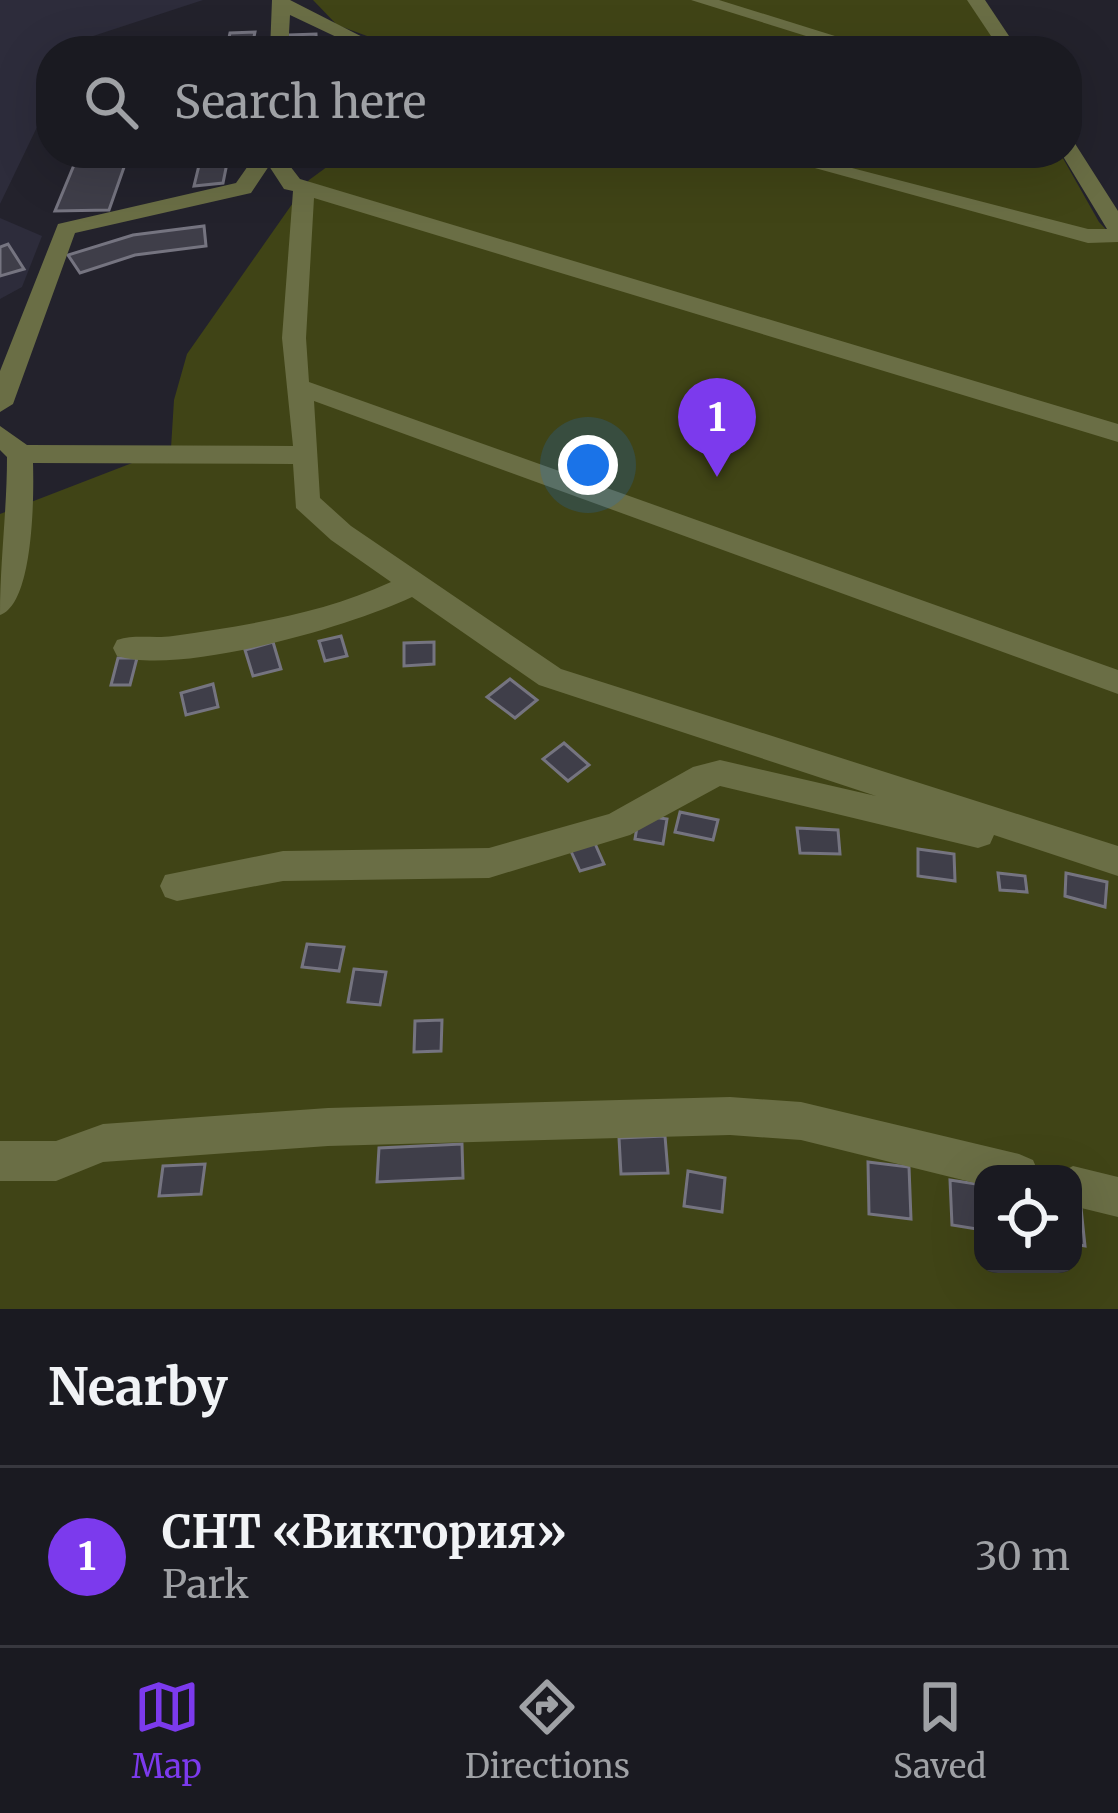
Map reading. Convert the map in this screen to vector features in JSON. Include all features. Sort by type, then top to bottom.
[{"type":"lane","points":[[700,0],[823,36]]},
{"type":"lane","points":[[976,0],[1000,36]]},
{"type":"lane","points":[[280,36],[282,2],[351,36]]},
{"type":"lane","points":[[0,404],[67,229],[243,188],[258,168]]},
{"type":"lane","points":[[280,168],[292,184],[304,188],[1118,434]]},
{"type":"lane","points":[[827,168],[1088,236],[1118,232],[1080,168]]},
{"type":"lane","points":[[304,188],[294,338],[304,412],[306,501],[341,533],[550,677],[1118,864]]},
{"type":"lane","points":[[297,386],[1118,682]]},
{"type":"lane","points":[[0,604],[21,524],[10,445],[306,455]]},
{"type":"lane","points":[[128,648],[165,649],[295,628],[415,584]]},
{"type":"lane","points":[[177,886],[283,866],[489,863],[618,825],[704,776],[720,773],[1118,864]]},
{"type":"lane","points":[[0,1161],[56,1161],[103,1143],[328,1127],[730,1116],[801,1121],[982,1165]]},
{"type":"lane","points":[[1082,1188],[1118,1197]]},
{"type":"shaded area","points":[[0,0],[203,0],[93,36],[36,36],[36,129],[0,204]]},
{"type":"shaded area","points":[[0,218],[42,236],[22,287],[0,299]]},
{"type":"green space","points":[[313,0],[968,0],[993,36],[367,36],[337,25]]},
{"type":"green space","points":[[325,168],[1068,168],[1099,222],[1118,242],[1118,1309],[0,1309],[0,514],[171,448],[174,400],[187,354],[309,180]]},
{"type":"building","points":[[73,168],[124,168],[109,210],[55,211]]},
{"type":"building","points":[[198,168],[226,168],[223,183],[194,186]]},
{"type":"building","points":[[204,226],[206,246],[135,255],[80,273],[68,255],[133,235]]},
{"type":"building","points":[[8,244],[24,269],[0,276],[0,247]]},
{"type":"building","points":[[341,636],[347,656],[325,661],[319,641]]},
{"type":"building","points":[[273,642],[281,669],[253,676],[245,650]]},
{"type":"building","points":[[434,642],[434,664],[404,666],[404,643]]},
{"type":"building","points":[[118,658],[137,658],[130,685],[111,685]]},
{"type":"building","points":[[510,679],[537,700],[515,718],[487,697]]},
{"type":"building","points":[[213,684],[218,707],[186,715],[181,693]]},
{"type":"building","points":[[564,743],[589,765],[568,781],[543,759]]},
{"type":"building","points":[[680,812],[718,820],[713,840],[675,832]]},
{"type":"building","points":[[639,815],[667,819],[663,844],[635,839]]},
{"type":"building","points":[[797,828],[838,830],[840,854],[800,853]]},
{"type":"building","points":[[593,839],[604,864],[580,871],[569,847]]},
{"type":"building","points":[[918,849],[954,854],[955,881],[918,876]]},
{"type":"building","points":[[998,873],[1025,876],[1027,892],[1000,890]]},
{"type":"building","points":[[1066,873],[1107,882],[1105,907],[1065,896]]},
{"type":"building","points":[[307,944],[344,947],[339,971],[302,967]]},
{"type":"building","points":[[354,969],[386,972],[380,1005],[348,1002]]},
{"type":"building","points":[[442,1020],[441,1051],[414,1052],[415,1021]]},
{"type":"building","points":[[665,1136],[668,1173],[621,1174],[619,1138]]},
{"type":"building","points":[[462,1144],[463,1178],[377,1182],[379,1148]]},
{"type":"building","points":[[868,1162],[909,1167],[911,1219],[869,1214]]},
{"type":"building","points":[[205,1164],[201,1194],[159,1196],[163,1166]]},
{"type":"building","points":[[688,1171],[725,1178],[722,1212],[684,1206]]},
{"type":"building","points":[[950,1180],[974,1184],[974,1229],[952,1225]]},
{"type":"place","name":"СНТ «Виктория»","points":[[717,477]]}]
